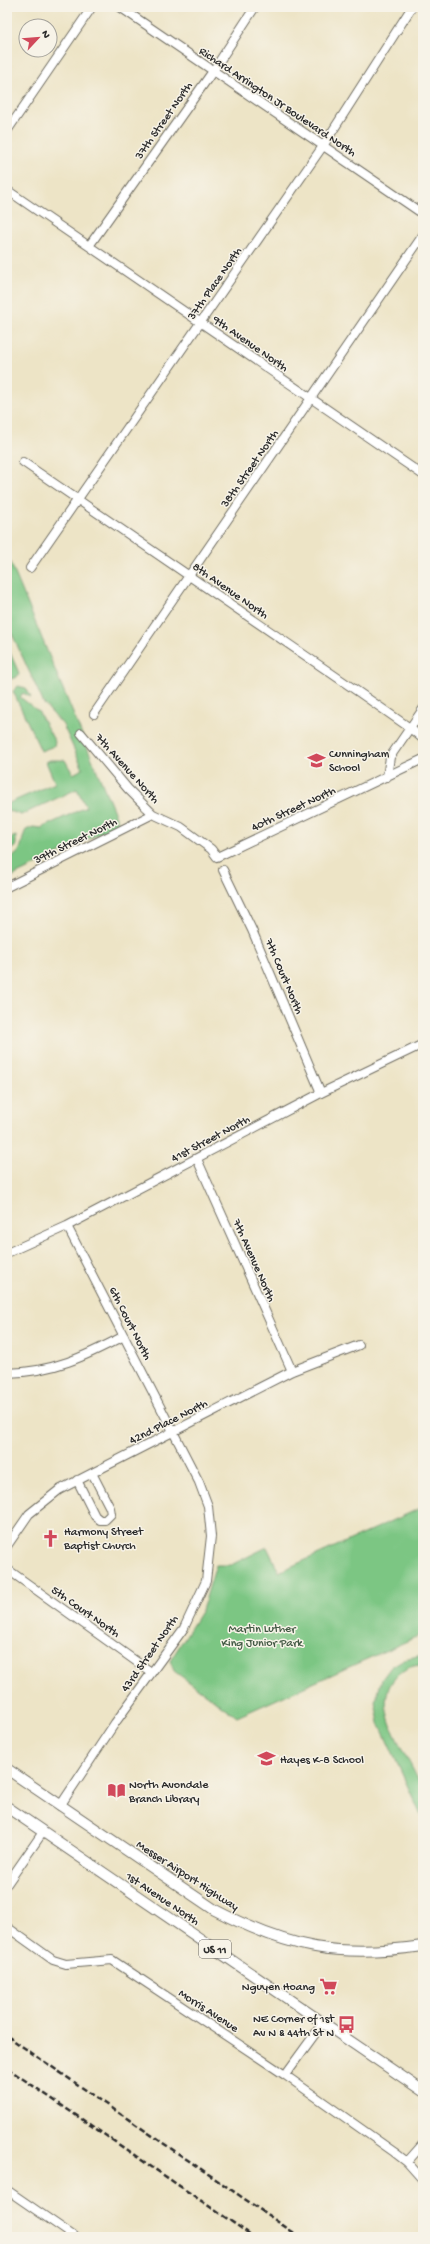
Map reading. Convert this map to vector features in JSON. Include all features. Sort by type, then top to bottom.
[{"type":"main road","name":"Messer Airport Highway","points":[[7,1769],[214,1910],[249,1928],[293,1943],[329,1950],[355,1952],[423,1946]]},
{"type":"main road","name":"1st Avenue North","points":[[7,1807],[423,2091]]},
{"type":"street","points":[[7,131],[92,7]]},
{"type":"street","name":"Richard Arrington Jr Boulevard North","points":[[120,7],[423,214]]},
{"type":"street","name":"37th Street North","points":[[90,246],[213,71],[255,7]]},
{"type":"street","name":"37th Place North","points":[[30,568],[323,146],[412,7]]},
{"type":"street","name":"9th Avenue North","points":[[7,190],[423,475]]},
{"type":"street","name":"38th Street North","points":[[94,714],[423,234]]},
{"type":"street","name":"8th Avenue North","points":[[23,462],[410,728],[423,739]]},
{"type":"street","points":[[387,777],[390,757],[423,709]]},
{"type":"street","name":"7th Avenue North","points":[[80,733],[128,789],[153,814],[181,827],[211,849],[217,857]]},
{"type":"street","name":"40th Street North","points":[[217,857],[423,759]]},
{"type":"street","name":"39th Street North","points":[[7,887],[153,814]]},
{"type":"street","name":"7th Court North","points":[[223,870],[252,930],[321,1093]]},
{"type":"street","name":"41st Street North","points":[[7,1253],[67,1226],[321,1093],[423,1044]]},
{"type":"street","name":"7th Avenue North","points":[[197,1159],[292,1371]]},
{"type":"street","name":"6th Court North","points":[[67,1226],[175,1432]]},
{"type":"street","points":[[7,1373],[25,1373],[58,1367],[79,1359],[124,1336]]},
{"type":"street","name":"42nd Place North","points":[[7,1546],[29,1514],[50,1496],[77,1480],[175,1432],[292,1371],[359,1345]]},
{"type":"street","name":"43rd Street North","points":[[60,1806],[151,1672],[184,1628],[206,1581],[211,1536],[208,1506],[199,1482],[175,1432]]},
{"type":"street","points":[[77,1480],[95,1516],[100,1520],[105,1520],[111,1514],[110,1508],[92,1473]]},
{"type":"street","name":"5th Court North","points":[[7,1569],[151,1672]]},
{"type":"street","points":[[7,1884],[43,1832]]},
{"type":"street","name":"Morris Avenue","points":[[7,1928],[53,1960],[66,1964],[112,1960],[285,2075],[407,2162],[423,2180]]},
{"type":"street","points":[[285,2075],[323,2024]]},
{"type":"street","points":[[407,2162],[423,2144]]},
{"type":"street","points":[[7,2190],[75,2237]]},
{"type":"green space","points":[[7,554],[119,824],[7,879],[7,857],[16,854],[19,851],[26,830],[33,827],[41,828],[86,807],[77,789],[21,815],[7,810],[7,804],[55,783],[46,762],[50,760],[65,760],[73,774],[83,769],[63,725],[44,704],[12,634],[7,630]]},
{"type":"green space","points":[[7,646],[19,673],[17,677],[8,680]]},
{"type":"green space","points":[[18,686],[26,688],[31,697],[23,693],[20,697],[38,711],[55,742],[54,746],[41,751],[13,691]]},
{"type":"green space","points":[[16,836],[16,846],[7,852],[7,839]]},
{"type":"green space","name":"Martin Luther King Junior Park","points":[[423,1507],[423,1634],[237,1717],[174,1671],[170,1661],[202,1610],[216,1565],[231,1565],[267,1547],[279,1572]]},
{"type":"green space","points":[[423,1655],[423,1665],[408,1668],[396,1677],[388,1690],[386,1705],[389,1720],[419,1782],[423,1795],[423,1820],[379,1723],[375,1701],[382,1679],[391,1667],[404,1659]]},
{"type":"railway","points":[[7,2036],[300,2237]]},
{"type":"railway","points":[[7,2068],[254,2237]]},
{"type":"place","name":"Cunningham School","points":[[316,760]]},
{"type":"place","name":"Harmony Street Baptist Church","points":[[51,1538]]},
{"type":"place","name":"Hayes K-8 School","points":[[267,1759]]},
{"type":"place","name":"North Avondale Branch Library","points":[[116,1791]]},
{"type":"place","name":"Nguyen Hoang","points":[[328,1986]]},
{"type":"place","name":"NE Corner of 1st Av N & 44th St N","points":[[347,2025]]}]
